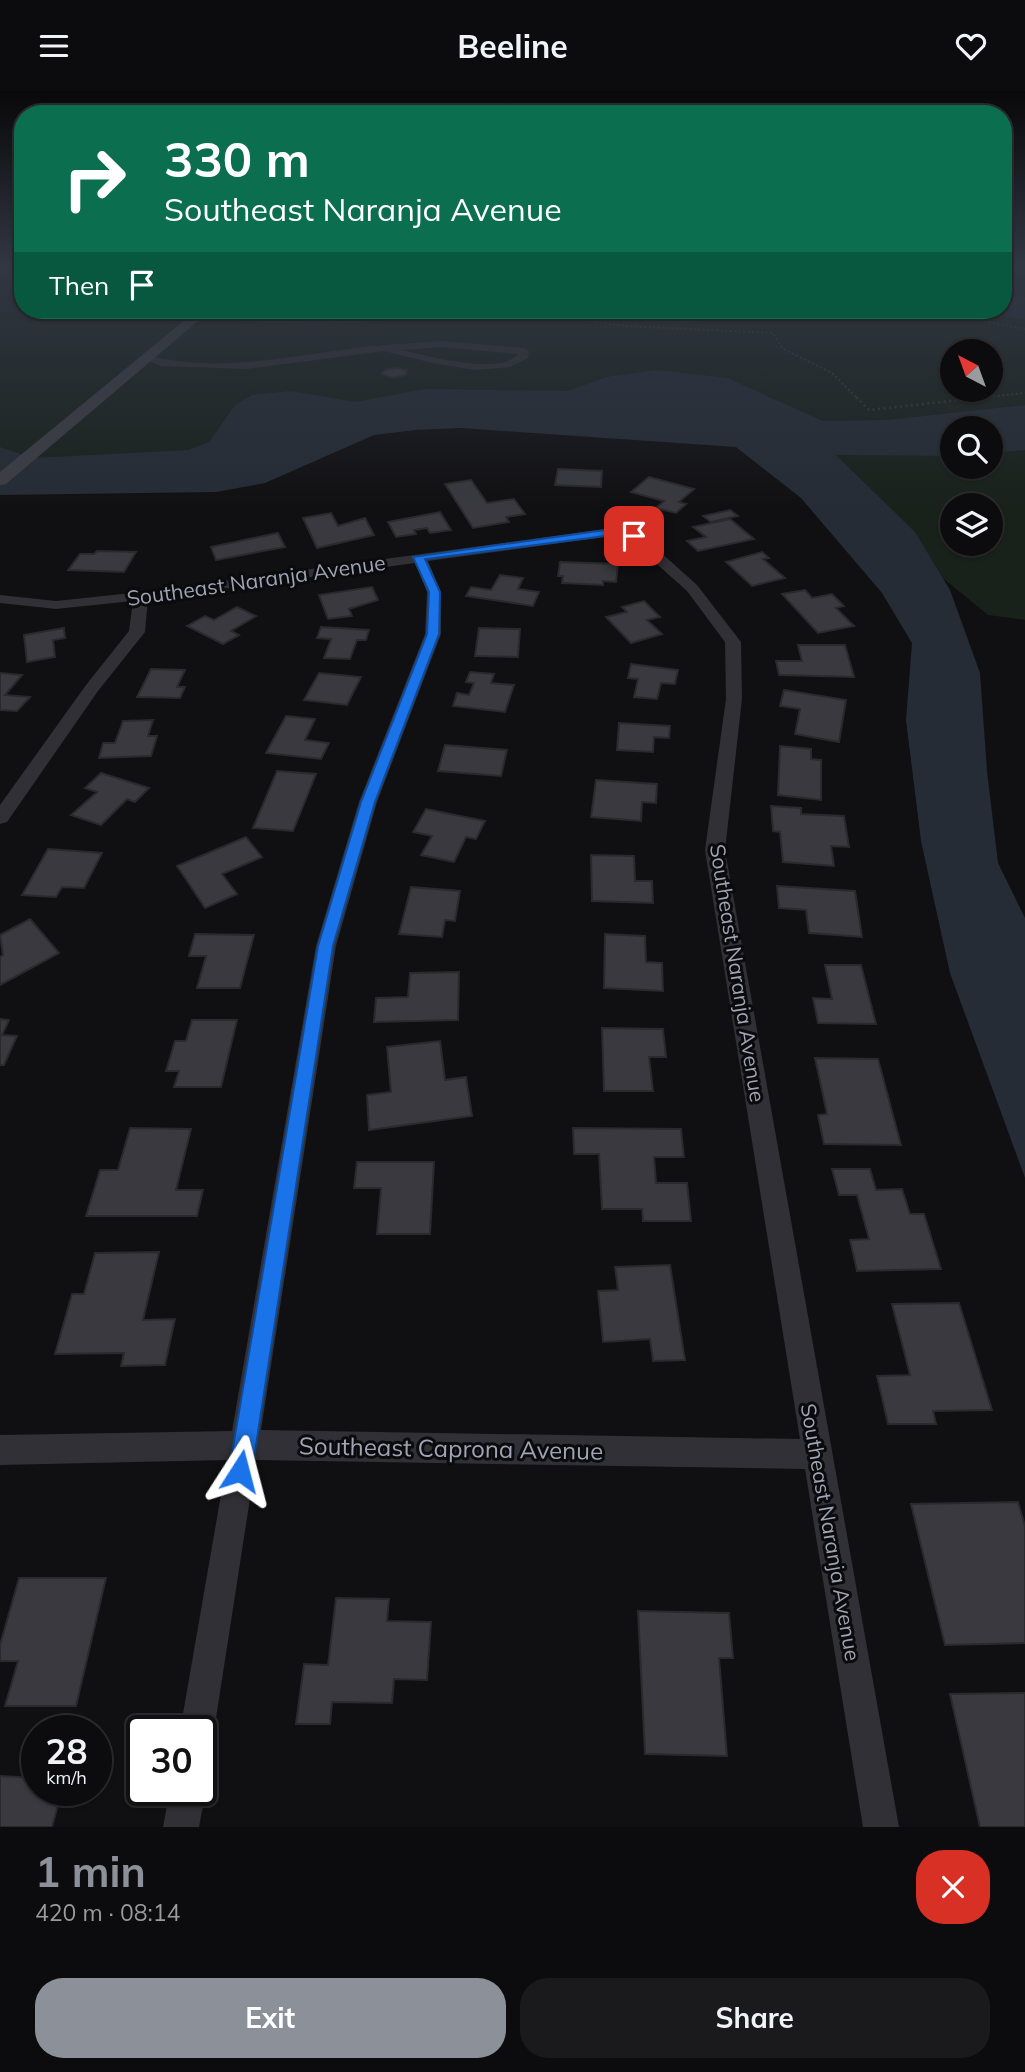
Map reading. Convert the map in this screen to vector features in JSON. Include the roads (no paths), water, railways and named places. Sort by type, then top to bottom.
[{"type":"main road","points":[[0,480],[162,346]]},
{"type":"street","points":[[148,358],[162,363],[212,361],[247,366],[419,346]]},
{"type":"street","points":[[387,349],[422,359],[472,366],[514,365],[523,358],[524,351],[465,346]]},
{"type":"street","name":"Southeast Naranja Avenue","points":[[0,599],[56,605],[141,596],[605,533],[634,536],[692,588],[733,642],[734,699],[715,850],[881,1827]]},
{"type":"street","points":[[200,1715],[326,946],[368,802],[433,634],[434,592],[419,557]]},
{"type":"street","points":[[0,818],[92,688],[137,632],[141,596]]},
{"type":"street","name":"Southeast Caprona Avenue","points":[[0,1450],[245,1445],[817,1454]]},
{"type":"street","points":[[181,1827],[184,1806]]}]
